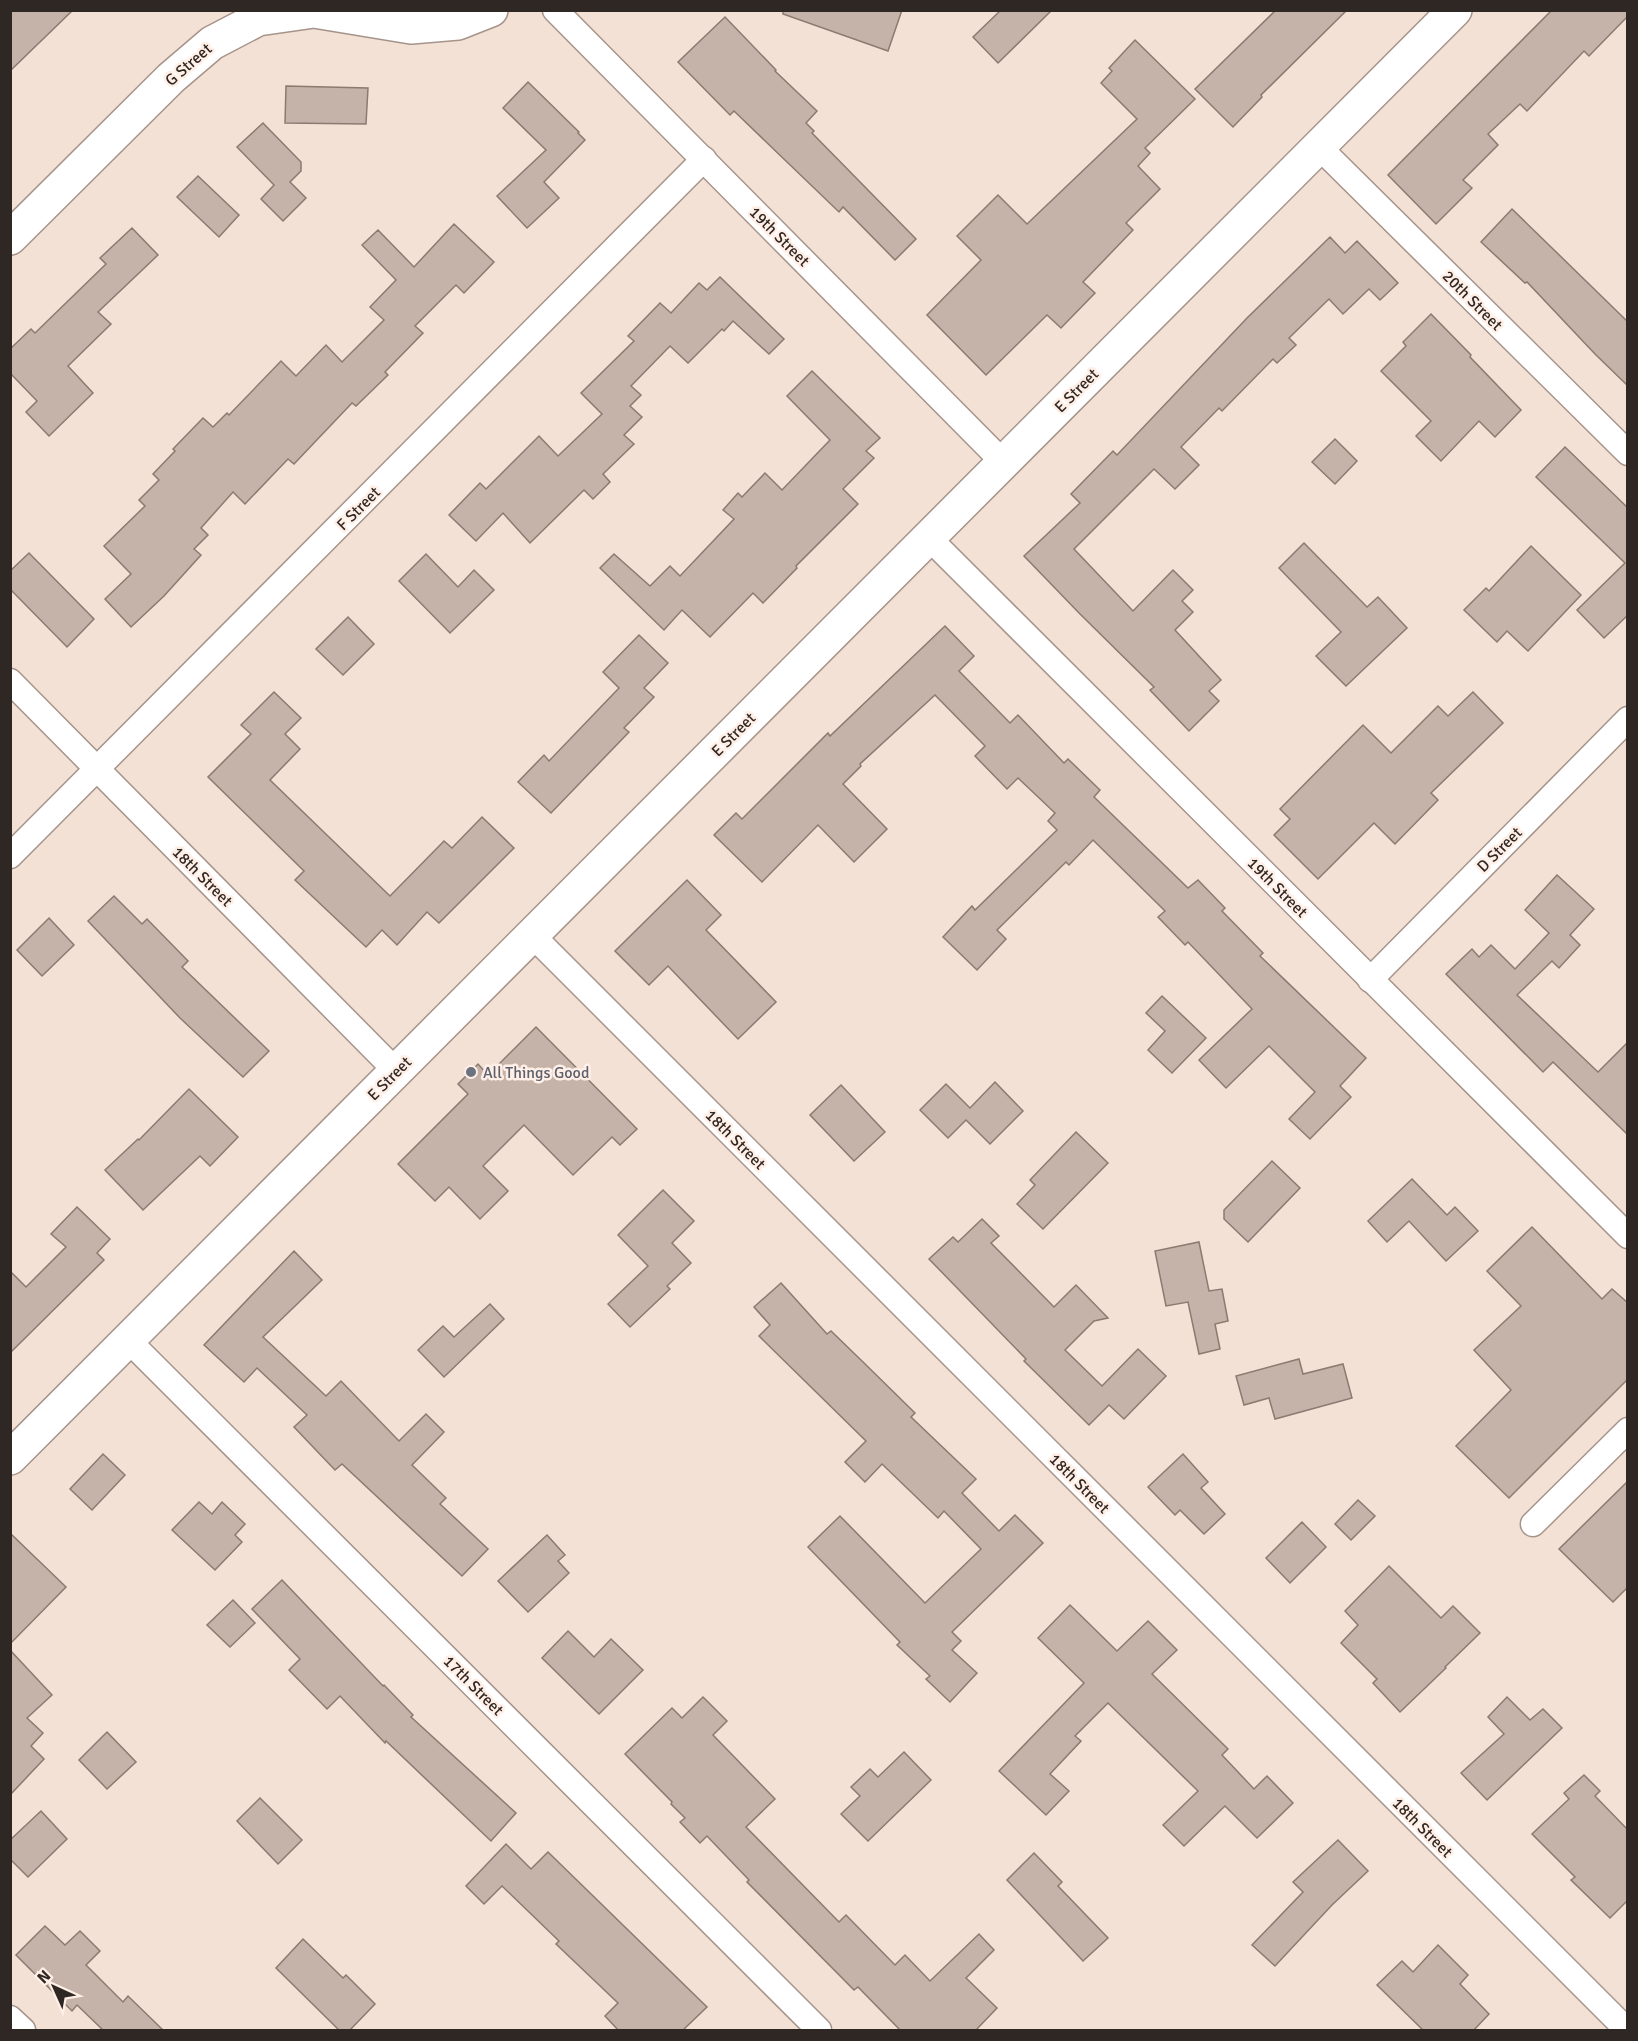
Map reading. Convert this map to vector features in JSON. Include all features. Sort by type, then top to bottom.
[{"type":"street","name":"G Street","points":[[10,238],[171,78],[212,43],[258,19],[314,10],[411,27],[458,23],[491,10]]},
{"type":"street","name":"19th Street","points":[[555,10],[1004,463]]},
{"type":"street","name":"E Street","points":[[10,1458],[1455,10]]},
{"type":"street","name":"20th Street","points":[[1319,147],[1628,453]]},
{"type":"street","name":"F Street","points":[[10,856],[704,159]]},
{"type":"street","name":"19th Street","points":[[929,538],[1628,1236]]},
{"type":"street","name":"18th Street","points":[[10,681],[396,1071]]},
{"type":"street","name":"D Street","points":[[1370,980],[1628,719]]},
{"type":"street","name":"18th Street","points":[[532,935],[1627,2031]]},
{"type":"street","name":"17th Street","points":[[128,1340],[819,2031]]},
{"type":"street","points":[[1533,1524],[1628,1430]]},
{"type":"street","points":[[10,2018],[23,2031]]},
{"type":"building","points":[[10,10],[73,10],[10,71]]},
{"type":"building","points":[[783,10],[902,10],[888,51],[783,14]]},
{"type":"building","points":[[1001,10],[1052,10],[998,63],[973,37]]},
{"type":"building","points":[[1276,10],[1347,10],[1261,95],[1262,97],[1233,127],[1195,89]]},
{"type":"building","points":[[1552,10],[1628,10],[1628,16],[1589,56],[1584,51],[1527,111],[1520,104],[1488,134],[1498,145],[1463,180],[1472,188],[1436,224],[1388,175]]},
{"type":"building","points":[[725,17],[775,71],[817,111],[806,123],[814,131],[812,133],[916,239],[895,260],[843,207],[839,212],[734,111],[730,115],[678,62]]},
{"type":"building","points":[[1135,40],[1195,99],[1145,148],[1150,153],[1138,166],[1160,189],[1126,223],[1133,230],[1083,282],[1095,293],[1061,328],[1047,315],[986,375],[927,315],[981,260],[957,236],[998,195],[1027,224],[1137,119],[1101,83],[1112,71],[1109,68]]},
{"type":"building","points":[[528,82],[585,140],[544,182],[559,198],[527,228],[497,196],[546,150],[503,108]]},
{"type":"building","points":[[286,86],[368,88],[366,124],[285,123]]},
{"type":"building","points":[[263,123],[301,162],[301,171],[290,182],[306,198],[283,221],[261,199],[274,185],[237,147]]},
{"type":"building","points":[[198,176],[239,215],[219,237],[177,197]]},
{"type":"building","points":[[1512,209],[1628,322],[1628,386],[1527,282],[1525,283],[1481,242]]},
{"type":"building","points":[[454,224],[494,262],[464,293],[456,285],[415,326],[423,333],[385,372],[388,375],[356,406],[352,403],[294,464],[288,459],[245,504],[233,492],[201,528],[208,535],[194,549],[201,555],[164,596],[131,627],[105,599],[131,574],[104,546],[145,506],[139,500],[159,480],[153,474],[175,451],[173,449],[203,418],[213,427],[227,413],[229,415],[281,361],[296,376],[326,345],[342,362],[384,320],[370,307],[396,280],[362,245],[378,230],[414,267]]},
{"type":"building","points":[[132,228],[158,255],[98,312],[111,324],[68,366],[93,393],[49,436],[26,412],[37,401],[10,373],[10,349],[31,329],[35,333],[106,264],[100,258]]},
{"type":"building","points":[[1330,237],[1345,253],[1357,241],[1398,283],[1380,300],[1369,289],[1343,314],[1329,299],[1289,338],[1296,345],[1277,363],[1273,359],[1222,411],[1219,408],[1181,447],[1199,465],[1175,489],[1154,469],[1074,549],[1133,611],[1173,570],[1193,590],[1182,601],[1193,612],[1175,630],[1221,680],[1209,691],[1219,701],[1189,731],[1150,690],[1154,687],[1024,556],[1080,503],[1071,494],[1113,451],[1117,455],[1247,318]]},
{"type":"building","points":[[720,277],[784,339],[769,354],[733,321],[688,363],[670,346],[631,386],[641,395],[630,406],[642,417],[624,435],[634,444],[603,474],[610,482],[593,499],[584,490],[530,543],[503,513],[476,541],[449,515],[480,483],[486,489],[539,436],[558,456],[602,414],[581,393],[634,341],[628,336],[660,303],[671,313],[699,283],[707,290]]},
{"type":"building","points":[[1431,314],[1521,410],[1495,437],[1479,421],[1441,461],[1416,436],[1431,421],[1381,371],[1406,346],[1403,342]]},
{"type":"building","points":[[812,371],[880,438],[866,451],[874,458],[843,489],[858,504],[796,566],[797,568],[763,603],[753,593],[710,637],[682,610],[664,630],[600,568],[614,554],[650,586],[670,566],[680,576],[734,519],[723,510],[738,493],[742,497],[765,473],[782,490],[830,440],[787,396]]},
{"type":"building","points":[[1335,439],[1357,461],[1335,484],[1312,462]]},
{"type":"building","points":[[1565,447],[1628,508],[1628,615],[1604,638],[1577,610],[1625,563],[1536,477]]},
{"type":"building","points":[[1304,543],[1367,607],[1378,597],[1407,628],[1346,686],[1316,656],[1341,632],[1279,568]]},
{"type":"building","points":[[1531,546],[1581,595],[1528,651],[1507,631],[1497,642],[1464,610],[1486,588],[1489,591]]},
{"type":"building","points":[[29,553],[94,619],[67,647],[10,589],[10,571]]},
{"type":"building","points":[[426,554],[458,587],[474,570],[494,590],[450,633],[399,581]]},
{"type":"building","points":[[348,617],[374,644],[343,675],[316,649]]},
{"type":"building","points":[[945,626],[974,656],[959,671],[1010,723],[1018,715],[1064,763],[1068,759],[1100,790],[1094,797],[1188,888],[1198,880],[1225,908],[1222,911],[1263,953],[1260,956],[1366,1058],[1340,1086],[1351,1097],[1310,1139],[1289,1119],[1315,1092],[1269,1046],[1226,1088],[1199,1060],[1252,1009],[1188,942],[1185,945],[1158,917],[1165,911],[1093,840],[1069,865],[1066,862],[997,930],[1006,939],[977,970],[943,937],[972,906],[975,910],[1057,830],[1048,821],[1055,813],[1018,778],[1007,789],[975,756],[985,746],[935,695],[860,764],[861,766],[843,784],[887,829],[854,862],[818,825],[762,882],[714,835],[736,813],[742,819],[828,733],[830,736]]},
{"type":"building","points":[[639,635],[668,663],[644,688],[654,697],[624,728],[629,732],[551,813],[518,782],[544,755],[549,761],[619,688],[603,672]]},
{"type":"building","points":[[274,692],[301,718],[285,734],[300,749],[270,780],[390,896],[444,841],[452,848],[482,817],[514,848],[439,923],[427,912],[397,945],[382,930],[366,947],[295,880],[304,871],[208,777],[251,734],[241,725]]},
{"type":"building","points":[[1473,692],[1503,723],[1431,793],[1438,800],[1395,844],[1374,823],[1318,879],[1274,835],[1290,819],[1280,809],[1363,725],[1391,753],[1438,706],[1448,716]]},
{"type":"building","points":[[1557,875],[1594,909],[1570,935],[1580,945],[1559,968],[1552,961],[1517,995],[1598,1072],[1628,1042],[1628,1135],[1553,1062],[1543,1072],[1446,974],[1472,949],[1479,957],[1491,945],[1515,969],[1549,933],[1525,910]]},
{"type":"building","points":[[687,880],[721,915],[706,930],[776,1002],[738,1039],[668,966],[649,985],[615,951]]},
{"type":"building","points":[[114,896],[142,924],[147,919],[188,961],[182,967],[269,1051],[243,1077],[180,1018],[88,921]]},
{"type":"building","points":[[49,918],[74,945],[42,976],[17,950]]},
{"type":"building","points":[[1162,996],[1206,1038],[1172,1073],[1148,1050],[1165,1031],[1146,1013]]},
{"type":"building","points":[[536,1027],[637,1129],[620,1145],[612,1137],[573,1175],[524,1125],[483,1166],[508,1191],[480,1219],[449,1187],[435,1201],[398,1164],[468,1094],[458,1084],[478,1064],[488,1075]]},
{"type":"building","points":[[995,1082],[1023,1111],[990,1144],[966,1120],[948,1138],[920,1110],[946,1084],[970,1108]]},
{"type":"building","points":[[841,1085],[885,1132],[854,1161],[810,1115]]},
{"type":"building","points":[[189,1089],[238,1137],[210,1166],[200,1156],[143,1210],[105,1170],[139,1140]]},
{"type":"building","points":[[1076,1132],[1108,1163],[1043,1229],[1017,1204],[1035,1185],[1030,1180]]},
{"type":"building","points":[[1272,1161],[1300,1188],[1248,1242],[1224,1219],[1224,1210]]},
{"type":"building","points":[[1412,1179],[1447,1215],[1455,1207],[1478,1231],[1446,1261],[1409,1221],[1387,1242],[1368,1221]]},
{"type":"building","points":[[663,1190],[694,1221],[672,1243],[691,1263],[667,1286],[670,1289],[630,1327],[608,1304],[648,1266],[618,1235]]},
{"type":"building","points":[[77,1207],[110,1239],[97,1253],[104,1260],[10,1353],[10,1271],[26,1287],[66,1247],[51,1234]]},
{"type":"building","points":[[982,1219],[999,1236],[991,1243],[1054,1307],[1076,1285],[1108,1318],[1094,1321],[1065,1350],[1102,1386],[1138,1349],[1166,1376],[1124,1419],[1109,1405],[1089,1425],[1024,1361],[1026,1359],[929,1259],[953,1237],[958,1242]]},
{"type":"building","points":[[1532,1227],[1602,1299],[1612,1289],[1628,1303],[1628,1379],[1509,1498],[1456,1446],[1511,1390],[1474,1350],[1521,1306],[1487,1271]]},
{"type":"building","points":[[1199,1242],[1209,1291],[1222,1289],[1228,1321],[1215,1324],[1220,1349],[1199,1354],[1188,1302],[1166,1306],[1155,1251]]},
{"type":"building","points":[[294,1251],[322,1280],[263,1337],[326,1396],[341,1381],[399,1441],[426,1414],[444,1432],[412,1465],[446,1498],[440,1504],[488,1549],[462,1576],[342,1464],[335,1470],[294,1427],[307,1415],[257,1368],[244,1382],[204,1345]]},
{"type":"building","points":[[781,1283],[827,1334],[831,1331],[861,1360],[915,1413],[911,1417],[976,1479],[962,1493],[999,1531],[1015,1515],[1043,1543],[952,1632],[961,1641],[952,1650],[977,1673],[950,1702],[926,1679],[930,1676],[897,1645],[900,1642],[808,1547],[840,1516],[925,1603],[981,1549],[944,1511],[938,1518],[882,1464],[865,1482],[845,1462],[866,1441],[759,1336],[770,1325],[754,1307]]},
{"type":"building","points":[[490,1304],[504,1319],[444,1377],[418,1350],[443,1326],[454,1337]]},
{"type":"building","points":[[1299,1359],[1303,1374],[1343,1364],[1352,1398],[1275,1419],[1269,1398],[1244,1405],[1236,1376]]},
{"type":"building","points":[[103,1454],[125,1475],[92,1510],[70,1489]]},
{"type":"building","points":[[1183,1454],[1208,1482],[1201,1488],[1225,1514],[1204,1534],[1180,1510],[1175,1515],[1148,1487]]},
{"type":"building","points":[[1628,1481],[1628,1587],[1613,1602],[1559,1549]]},
{"type":"building","points":[[1358,1500],[1375,1516],[1351,1540],[1335,1524]]},
{"type":"building","points":[[199,1502],[212,1514],[222,1502],[245,1524],[235,1535],[242,1542],[215,1570],[172,1530]]},
{"type":"building","points":[[1302,1522],[1326,1547],[1290,1583],[1266,1558]]},
{"type":"building","points":[[10,1533],[66,1587],[10,1644]]},
{"type":"building","points":[[547,1535],[565,1555],[558,1561],[569,1573],[528,1612],[498,1581]]},
{"type":"building","points":[[1389,1566],[1441,1618],[1453,1606],[1480,1633],[1400,1712],[1373,1683],[1377,1679],[1341,1643],[1358,1625],[1345,1611]]},
{"type":"building","points":[[282,1580],[413,1715],[411,1717],[516,1813],[491,1841],[386,1741],[385,1743],[340,1696],[327,1709],[289,1670],[300,1659],[252,1609]]},
{"type":"building","points":[[233,1600],[255,1623],[230,1647],[207,1625]]},
{"type":"building","points":[[1070,1605],[1117,1651],[1148,1621],[1177,1650],[1152,1674],[1228,1749],[1222,1755],[1254,1789],[1267,1776],[1293,1803],[1257,1838],[1225,1806],[1184,1846],[1163,1825],[1198,1791],[1108,1703],[1075,1736],[1081,1741],[1050,1774],[1069,1791],[1046,1815],[999,1771],[1084,1683],[1038,1638]]},
{"type":"building","points":[[568,1631],[594,1657],[611,1639],[643,1670],[599,1714],[542,1658]]},
{"type":"building","points":[[10,1650],[52,1695],[27,1718],[43,1733],[31,1746],[44,1759],[10,1795]]},
{"type":"building","points":[[703,1697],[727,1721],[713,1735],[775,1799],[746,1827],[839,1922],[846,1915],[895,1965],[905,1955],[930,1981],[979,1934],[994,1950],[966,1978],[997,2008],[975,2031],[901,2031],[858,1987],[854,1990],[747,1882],[749,1880],[707,1836],[700,1843],[680,1822],[685,1818],[625,1754],[672,1708],[682,1718]]},
{"type":"building","points":[[1507,1697],[1530,1720],[1543,1709],[1562,1728],[1487,1800],[1461,1773],[1504,1734],[1488,1717]]},
{"type":"building","points":[[107,1732],[136,1762],[107,1789],[79,1760]]},
{"type":"building","points":[[904,1752],[931,1780],[868,1841],[841,1814],[860,1796],[851,1787],[870,1769],[878,1777]]},
{"type":"building","points":[[1584,1775],[1600,1791],[1595,1796],[1628,1830],[1628,1900],[1610,1918],[1571,1880],[1575,1877],[1532,1834],[1569,1799],[1564,1793]]},
{"type":"building","points":[[260,1798],[302,1840],[278,1864],[237,1821]]},
{"type":"building","points":[[41,1811],[67,1839],[28,1877],[10,1859],[10,1840]]},
{"type":"building","points":[[1338,1840],[1368,1871],[1332,1905],[1275,1966],[1252,1945],[1303,1892],[1293,1882]]},
{"type":"building","points":[[506,1844],[531,1869],[548,1852],[707,2007],[682,2031],[619,2031],[605,2016],[618,2003],[556,1944],[559,1941],[502,1886],[484,1904],[466,1886]]},
{"type":"building","points":[[1034,1853],[1062,1882],[1058,1886],[1108,1938],[1083,1961],[1007,1880]]},
{"type":"building","points":[[45,1926],[65,1945],[80,1931],[100,1951],[86,1965],[123,2002],[128,1996],[164,2031],[104,2031],[77,2005],[72,2011],[16,1955]]},
{"type":"building","points":[[303,1939],[343,1978],[346,1975],[375,2004],[349,2031],[340,2031],[276,1968]]},
{"type":"building","points":[[1438,1945],[1468,1975],[1460,1984],[1489,2014],[1473,2031],[1424,2031],[1377,1985],[1402,1961],[1413,1972]]},
{"type":"place","name":"All Things Good","points":[[471,1072]]}]
